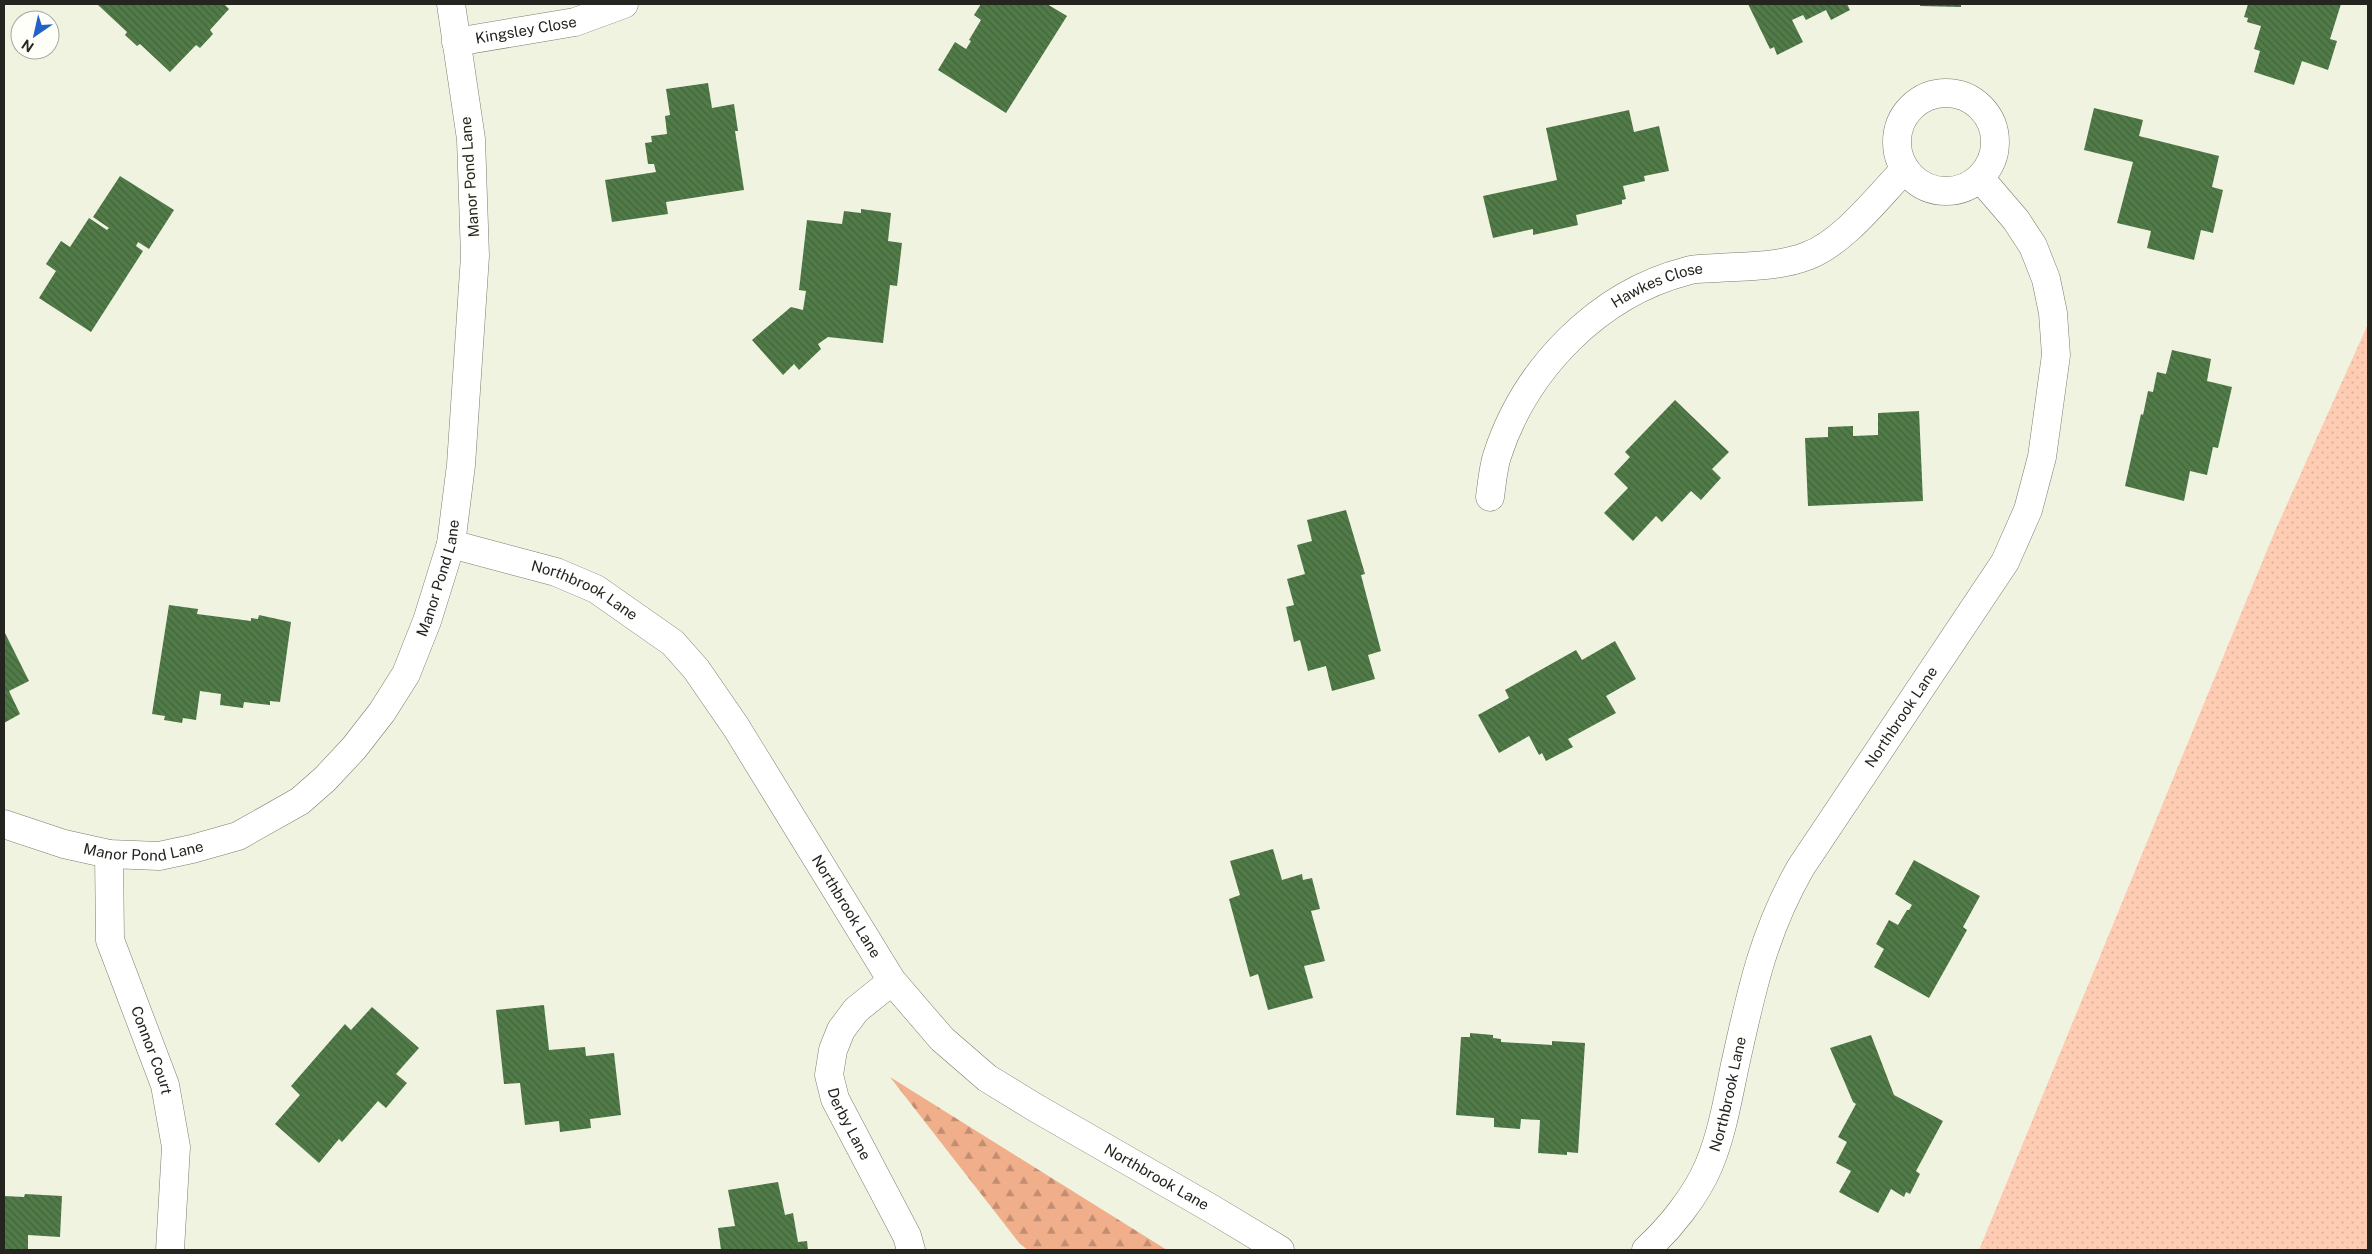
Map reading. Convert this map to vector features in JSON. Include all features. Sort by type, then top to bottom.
[{"type":"street","name":"Manor Pond Lane","points":[[4,824],[64,844],[109,854],[159,856],[238,836],[300,801],[325,779],[354,748],[382,712],[406,674],[427,621],[451,544],[461,465],[475,256],[470,139],[451,4]]},
{"type":"street","name":"Kingsley Close","points":[[456,42],[575,22],[624,4]]},
{"type":"street","points":[[1949,92],[1971,99],[1989,116],[1993,125],[1996,142],[1992,160],[1980,178],[1973,184],[1957,190],[1935,190],[1920,184],[1905,169],[1897,151],[1897,132],[1901,120],[1911,106],[1931,94],[1949,92]]},
{"type":"street","name":"Hawkes Close","points":[[1490,497],[1497,457],[1510,423],[1526,390],[1547,362],[1572,336],[1611,305],[1652,282],[1689,270],[1774,264],[1806,256],[1828,246],[1905,169]]},
{"type":"street","name":"Northbrook Lane","points":[[1646,1250],[1688,1201],[1709,1166],[1724,1117],[1752,986],[1782,899],[2004,562],[2028,510],[2042,458],[2056,355],[2054,313],[2046,279],[2033,246],[2016,220],[1980,178]]},
{"type":"street","name":"Northbrook Lane","points":[[451,544],[556,572],[596,589],[673,643],[696,669],[736,727],[892,981],[942,1040],[987,1078],[1280,1250]]},
{"type":"street","name":"Connor Court","points":[[109,854],[110,940],[166,1085],[176,1147],[170,1250]]},
{"type":"street","name":"Derby Lane","points":[[892,981],[856,1010],[841,1030],[833,1050],[829,1075],[835,1099],[907,1236],[911,1250]]},
{"type":"shaded area","points":[[2368,324],[2368,1250],[1979,1250],[2275,531]]},
{"type":"green space","points":[[890,1077],[1167,1250],[1028,1250],[1020,1244]]},
{"type":"building","points":[[97,4],[224,4],[229,9],[210,30],[213,34],[200,48],[196,45],[170,72],[140,44],[137,46],[125,35],[127,32]]},
{"type":"building","points":[[981,4],[1047,4],[1067,16],[1006,113],[938,70],[955,42],[966,49],[981,20],[974,15]]},
{"type":"building","points":[[1748,4],[1847,4],[1850,10],[1831,20],[1826,10],[1806,20],[1803,15],[1792,20],[1803,42],[1777,55],[1774,47],[1770,49]]},
{"type":"building","points":[[1920,4],[1961,4],[1961,7],[1920,6]]},
{"type":"building","points":[[2248,4],[2341,4],[2330,39],[2337,41],[2328,70],[2302,61],[2294,85],[2254,72],[2260,51],[2254,49],[2261,26],[2247,22],[2248,18],[2244,17]]},
{"type":"building","points":[[708,83],[712,108],[734,104],[738,131],[735,131],[744,190],[666,202],[668,214],[612,222],[605,180],[656,172],[654,164],[648,164],[645,143],[652,142],[651,136],[667,134],[665,116],[670,115],[666,89]]},
{"type":"building","points":[[2094,108],[2143,120],[2139,136],[2219,156],[2212,187],[2223,190],[2213,233],[2201,230],[2194,260],[2147,248],[2151,231],[2117,223],[2133,162],[2084,150]]},
{"type":"building","points":[[1629,110],[1634,132],[1659,126],[1669,171],[1644,176],[1645,181],[1623,186],[1626,199],[1622,200],[1622,204],[1576,215],[1578,225],[1533,235],[1533,229],[1493,238],[1483,196],[1557,180],[1546,128]]},
{"type":"building","points":[[120,176],[174,210],[149,249],[138,242],[136,246],[143,251],[91,332],[39,298],[56,271],[46,264],[61,241],[70,247],[89,218],[107,230],[109,228],[93,217]]},
{"type":"building","points":[[861,209],[891,213],[888,241],[902,243],[897,286],[890,285],[883,343],[828,337],[818,344],[821,349],[799,370],[794,364],[783,375],[752,340],[791,307],[803,310],[806,291],[799,290],[807,220],[842,224],[844,211],[861,213]]},
{"type":"building","points":[[2172,350],[2211,359],[2207,381],[2232,387],[2218,448],[2213,447],[2207,475],[2190,471],[2184,501],[2125,486],[2148,391],[2153,392],[2157,372],[2166,374]]},
{"type":"building","points":[[1675,400],[1729,452],[1712,469],[1721,478],[1701,500],[1691,491],[1662,522],[1656,516],[1633,541],[1604,513],[1628,488],[1614,474],[1630,457],[1625,452]]},
{"type":"building","points":[[1919,411],[1923,501],[1808,506],[1805,438],[1828,437],[1828,427],[1853,426],[1853,436],[1878,435],[1878,413]]},
{"type":"building","points":[[1346,510],[1365,574],[1361,575],[1381,651],[1368,655],[1375,679],[1332,691],[1326,666],[1308,671],[1300,640],[1294,642],[1286,607],[1294,605],[1287,579],[1305,574],[1297,545],[1312,541],[1307,520]]},
{"type":"building","points":[[169,605],[198,609],[197,614],[251,621],[251,618],[258,619],[259,615],[291,622],[280,702],[270,701],[270,705],[244,702],[243,708],[220,705],[221,694],[200,691],[196,720],[183,718],[182,723],[164,720],[165,716],[152,714]]},
{"type":"building","points":[[4,631],[29,681],[9,691],[20,714],[4,723]]},
{"type":"building","points":[[1615,641],[1636,679],[1606,696],[1616,713],[1568,739],[1573,747],[1546,761],[1542,753],[1539,755],[1529,736],[1499,753],[1478,715],[1509,698],[1505,690],[1576,650],[1582,660]]},
{"type":"building","points":[[1273,849],[1282,880],[1302,874],[1303,880],[1312,878],[1320,909],[1311,911],[1325,961],[1304,966],[1313,998],[1268,1010],[1258,974],[1250,977],[1229,899],[1240,895],[1230,861]]},
{"type":"building","points":[[1914,860],[1980,896],[1963,927],[1967,930],[1929,998],[1874,967],[1884,949],[1876,944],[1889,920],[1898,925],[1912,905],[1895,894]]},
{"type":"building","points":[[544,1005],[549,1050],[585,1047],[586,1056],[614,1053],[621,1115],[590,1119],[591,1128],[560,1132],[559,1121],[525,1125],[520,1083],[504,1084],[496,1010]]},
{"type":"building","points":[[372,1007],[419,1048],[396,1074],[407,1083],[386,1108],[378,1101],[342,1142],[339,1139],[319,1163],[275,1124],[300,1095],[291,1086],[345,1024],[351,1030]]},
{"type":"building","points":[[1470,1033],[1493,1035],[1493,1038],[1501,1039],[1501,1042],[1552,1045],[1552,1041],[1585,1043],[1578,1153],[1567,1152],[1567,1155],[1538,1153],[1540,1120],[1521,1119],[1520,1129],[1494,1127],[1494,1118],[1456,1115],[1461,1037],[1470,1037]]},
{"type":"building","points":[[1871,1035],[1894,1095],[1943,1121],[1916,1171],[1920,1174],[1910,1194],[1906,1192],[1904,1197],[1891,1189],[1878,1213],[1839,1192],[1851,1171],[1836,1163],[1847,1142],[1838,1137],[1856,1104],[1853,1102],[1830,1048]]},
{"type":"building","points":[[778,1182],[785,1215],[793,1213],[798,1242],[807,1241],[808,1250],[721,1250],[718,1228],[735,1226],[728,1190]]},
{"type":"building","points":[[25,1194],[62,1196],[60,1237],[28,1235],[28,1250],[4,1250],[4,1196],[24,1197]]}]
